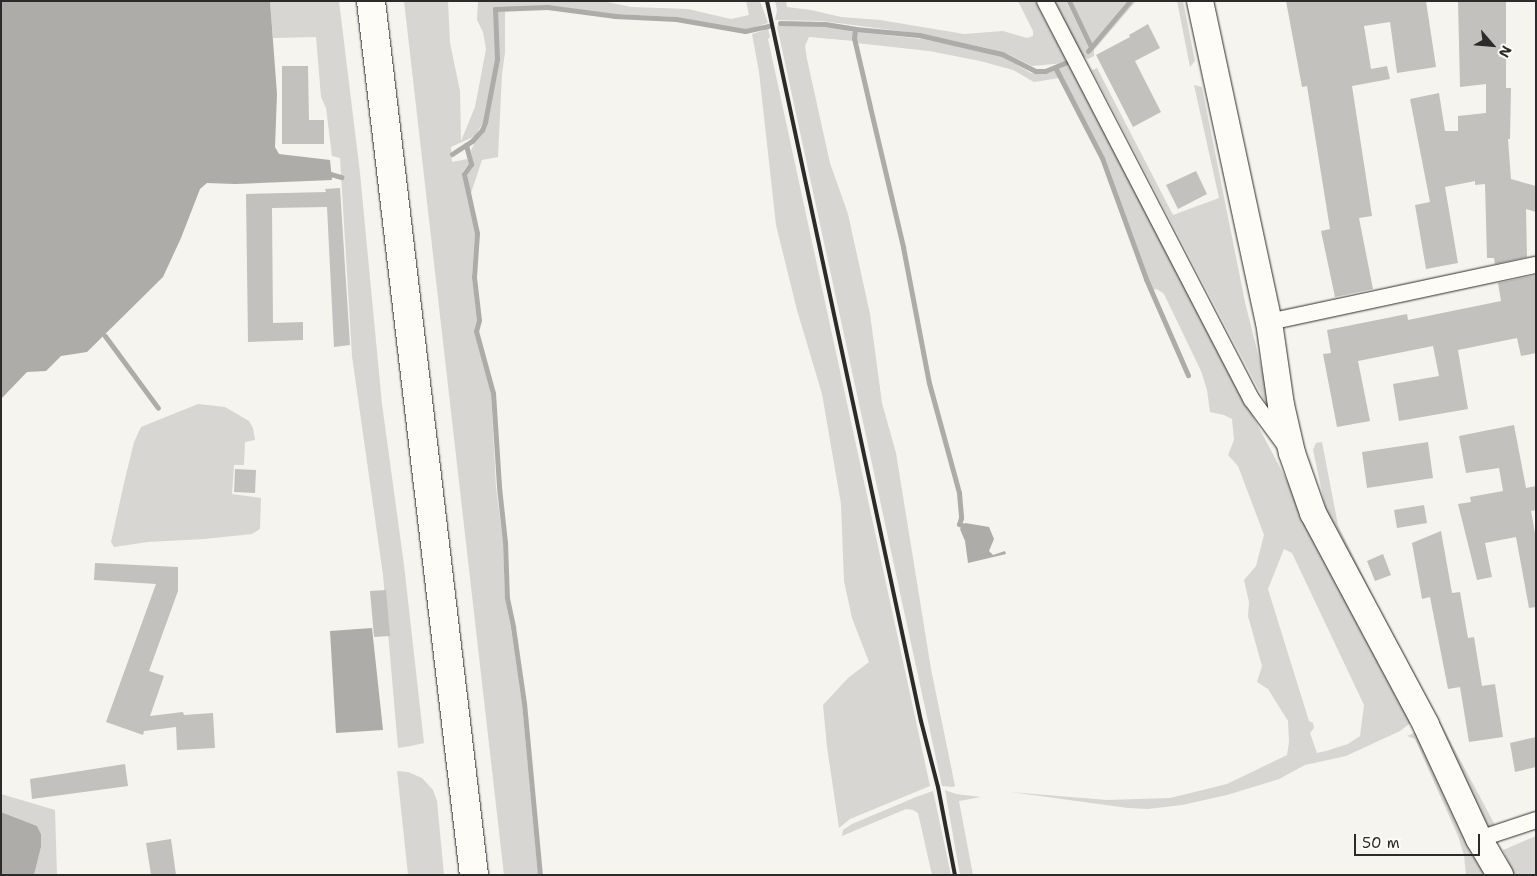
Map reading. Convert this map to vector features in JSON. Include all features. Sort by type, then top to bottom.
[{"type":"highway","points":[[372,1],[474,875]]},
{"type":"main road","points":[[1200,1],[1269,322],[1281,405],[1292,453],[1313,513],[1426,725],[1479,839],[1500,875]]},
{"type":"street","points":[[1045,1],[1252,400],[1292,453]]},
{"type":"street","points":[[1269,322],[1536,265]]},
{"type":"street","points":[[1479,839],[1536,820]]},
{"type":"shaded area","points":[[1,1],[270,1],[277,94],[275,147],[279,154],[330,160],[332,180],[235,184],[207,183],[200,189],[163,277],[87,352],[61,356],[46,371],[27,372],[1,399]]},
{"type":"shaded area","points":[[270,1],[339,1],[360,173],[382,404],[404,565],[424,743],[411,746],[398,748],[383,575],[352,356],[340,158],[332,156],[326,108],[321,97],[316,37],[273,38]]},
{"type":"shaded area","points":[[404,1],[448,1],[450,43],[460,91],[461,141],[475,107],[486,49],[483,32],[477,20],[478,1],[603,1],[631,7],[688,9],[731,19],[749,15],[746,1],[760,1],[768,23],[745,30],[676,17],[614,14],[547,6],[493,8],[496,59],[484,121],[475,136],[451,147],[452,162],[467,159],[469,163],[462,173],[475,233],[472,277],[477,320],[474,331],[491,393],[496,487],[503,542],[505,598],[522,703],[538,875],[504,875]]},
{"type":"shaded area","points":[[775,1],[786,1],[787,7],[841,17],[880,20],[964,34],[1003,31],[1027,38],[1033,36],[1033,31],[1018,1],[1035,1],[1413,721],[1400,731],[1346,756],[1305,765],[1279,779],[1227,795],[1182,805],[1148,809],[1128,808],[1011,792],[1107,800],[1170,798],[1227,784],[1287,755],[1289,742],[1288,721],[1268,689],[1257,682],[1262,666],[1248,616],[1249,602],[1244,580],[1256,566],[1264,535],[1238,466],[1228,455],[1234,440],[1232,419],[1210,412],[1207,390],[1201,371],[1164,294],[1157,289],[1153,290],[1147,278],[1103,158],[1057,67],[1065,65],[1065,63],[1032,66],[1010,55],[990,49],[922,34],[822,21],[775,20],[777,10]],"holes":[[[1284,549],[1292,553],[1364,705],[1360,736],[1348,744],[1317,753],[1310,733],[1314,728],[1313,723],[1309,721],[1268,589]]]},
{"type":"shaded area","points":[[1054,1],[1066,1],[1090,50],[1132,1],[1136,1],[1094,50],[1094,56],[1088,59],[1081,55]]},
{"type":"shaded area","points":[[1071,1],[1127,1],[1092,44]]},
{"type":"shaded area","points":[[1177,1],[1183,1],[1195,61],[1190,67]]},
{"type":"shaded area","points":[[505,11],[505,53],[502,74],[498,157],[482,160],[471,193],[467,183],[468,173],[473,167],[471,150],[489,116],[498,63],[497,12]]},
{"type":"shaded area","points":[[777,26],[832,26],[853,32],[854,41],[809,37],[805,46],[830,163],[848,214],[870,314],[882,403],[896,453],[931,669],[955,786],[953,787],[942,786]]},
{"type":"shaded area","points":[[768,29],[770,37],[768,39],[930,786],[850,819],[839,828],[823,705],[848,678],[869,662],[852,618],[844,581],[841,504],[822,394],[797,310],[776,225],[759,72],[752,34]]},
{"type":"shaded area","points":[[856,32],[922,39],[980,51],[1003,57],[1031,73],[1037,74],[1055,70],[1059,78],[1034,82],[1013,70],[980,61],[929,51],[856,43]]},
{"type":"shaded area","points":[[1097,68],[1173,215],[1219,198],[1194,85],[1202,87],[1245,302],[1271,413],[1092,70]]},
{"type":"shaded area","points":[[198,404],[225,407],[249,421],[253,428],[255,440],[245,442],[244,465],[234,465],[232,494],[261,498],[260,529],[252,534],[148,542],[114,547],[111,542],[124,483],[134,442],[141,427]]},
{"type":"shaded area","points":[[1322,442],[1338,525],[1375,600],[1496,827],[1490,830],[1329,525],[1313,450],[1316,443]]},
{"type":"shaded area","points":[[965,523],[989,527],[994,539],[989,551],[993,555],[1005,551],[1006,554],[968,563],[965,541],[960,529]]},
{"type":"shaded area","points":[[372,628],[383,730],[336,733],[330,631]]},
{"type":"shaded area","points":[[1419,731],[1493,875],[1466,875],[1464,855],[1458,836],[1415,739],[1407,736]]},
{"type":"shaded area","points":[[397,771],[408,772],[422,778],[433,790],[437,801],[444,875],[408,875]]},
{"type":"shaded area","points":[[945,790],[956,794],[981,797],[959,801],[973,875],[960,875]]},
{"type":"shaded area","points":[[933,791],[951,875],[932,875],[918,813],[913,810],[906,809],[842,836],[843,830],[852,824]]},
{"type":"shaded area","points":[[1,794],[55,810],[57,875],[34,875],[41,847],[41,834],[37,826],[1,812]]},
{"type":"shaded area","points":[[1,812],[37,826],[41,834],[41,847],[34,875],[1,875]]},
{"type":"shaded area","points":[[1536,836],[1536,875],[1514,875],[1503,850]]},
{"type":"building","points":[[1286,1],[1426,1],[1436,67],[1397,73],[1390,22],[1364,26],[1371,69],[1387,66],[1390,79],[1352,86],[1372,216],[1359,218],[1373,289],[1335,297],[1321,231],[1330,229],[1307,86],[1302,87]]},
{"type":"building","points":[[1458,1],[1506,1],[1506,88],[1511,88],[1510,139],[1508,139],[1511,179],[1536,186],[1536,212],[1526,209],[1527,257],[1495,264],[1494,258],[1487,258],[1485,184],[1475,185],[1475,181],[1445,187],[1458,263],[1426,269],[1415,205],[1430,202],[1410,99],[1439,93],[1445,131],[1458,131],[1458,116],[1486,113],[1486,84],[1460,87]]},
{"type":"building","points":[[1148,24],[1160,48],[1135,61],[1161,112],[1133,127],[1096,55],[1130,37],[1129,35]]},
{"type":"building","points":[[282,66],[308,66],[309,120],[324,120],[324,144],[282,144]]},
{"type":"building","points":[[1196,171],[1207,194],[1178,209],[1166,185]]},
{"type":"building","points":[[340,188],[350,345],[334,347],[327,207],[272,208],[273,323],[303,322],[303,340],[248,342],[246,194],[326,192],[325,189]]},
{"type":"building","points":[[1536,275],[1536,353],[1521,356],[1517,338],[1458,350],[1468,409],[1399,421],[1393,384],[1439,376],[1433,346],[1358,361],[1370,421],[1337,427],[1323,354],[1331,353],[1327,330],[1407,314],[1408,320],[1501,301],[1498,283]]},
{"type":"building","points":[[1514,425],[1526,488],[1536,486],[1536,510],[1531,511],[1536,539],[1536,607],[1529,608],[1516,537],[1485,543],[1492,577],[1477,580],[1458,504],[1471,502],[1470,497],[1503,491],[1499,468],[1466,473],[1459,436]]},
{"type":"building","points":[[1428,442],[1433,478],[1367,488],[1362,452]]},
{"type":"building","points":[[235,469],[256,470],[255,493],[234,492]]},
{"type":"building","points":[[1424,505],[1427,523],[1397,528],[1394,510]]},
{"type":"building","points":[[1441,531],[1452,593],[1460,592],[1468,638],[1474,637],[1482,686],[1495,684],[1503,737],[1469,742],[1460,687],[1448,689],[1430,597],[1422,599],[1412,543]]},
{"type":"building","points":[[1383,554],[1391,575],[1375,581],[1367,561]]},
{"type":"building","points":[[95,563],[178,567],[178,591],[149,671],[164,676],[150,716],[183,712],[184,715],[213,713],[215,748],[177,750],[176,727],[144,731],[143,735],[106,722],[156,584],[94,580]]},
{"type":"building","points":[[386,590],[390,636],[374,637],[370,591]]},
{"type":"building","points":[[1536,737],[1536,767],[1515,772],[1510,743]]},
{"type":"building","points":[[125,764],[128,786],[32,799],[30,779]]},
{"type":"building","points":[[171,839],[176,875],[151,875],[146,843]]},
{"type":"waterway","points":[[1069,1],[1091,47]]},
{"type":"waterway","points":[[1088,51],[1130,1]]},
{"type":"waterway","points":[[452,154],[472,141],[482,130],[485,122],[497,59],[495,9],[547,7],[615,16],[676,19],[745,31],[768,26]]},
{"type":"waterway","points":[[780,23],[825,24],[919,35],[1002,54],[1036,71],[1045,71],[1065,63]]},
{"type":"waterway","points":[[855,29],[854,38],[903,247],[929,383],[959,493],[961,518],[959,524],[964,526]]},
{"type":"waterway","points":[[1055,67],[1102,158],[1146,279],[1188,375]]},
{"type":"waterway","points":[[466,145],[471,164],[464,174],[477,233],[474,277],[479,320],[476,331],[493,393],[499,487],[505,542],[507,598],[524,703],[540,875]]},
{"type":"waterway","points":[[327,173],[341,177]]},
{"type":"waterway","points":[[105,336],[158,408]]},
{"type":"railway","points":[[767,1],[921,721],[938,787],[955,875]]}]
